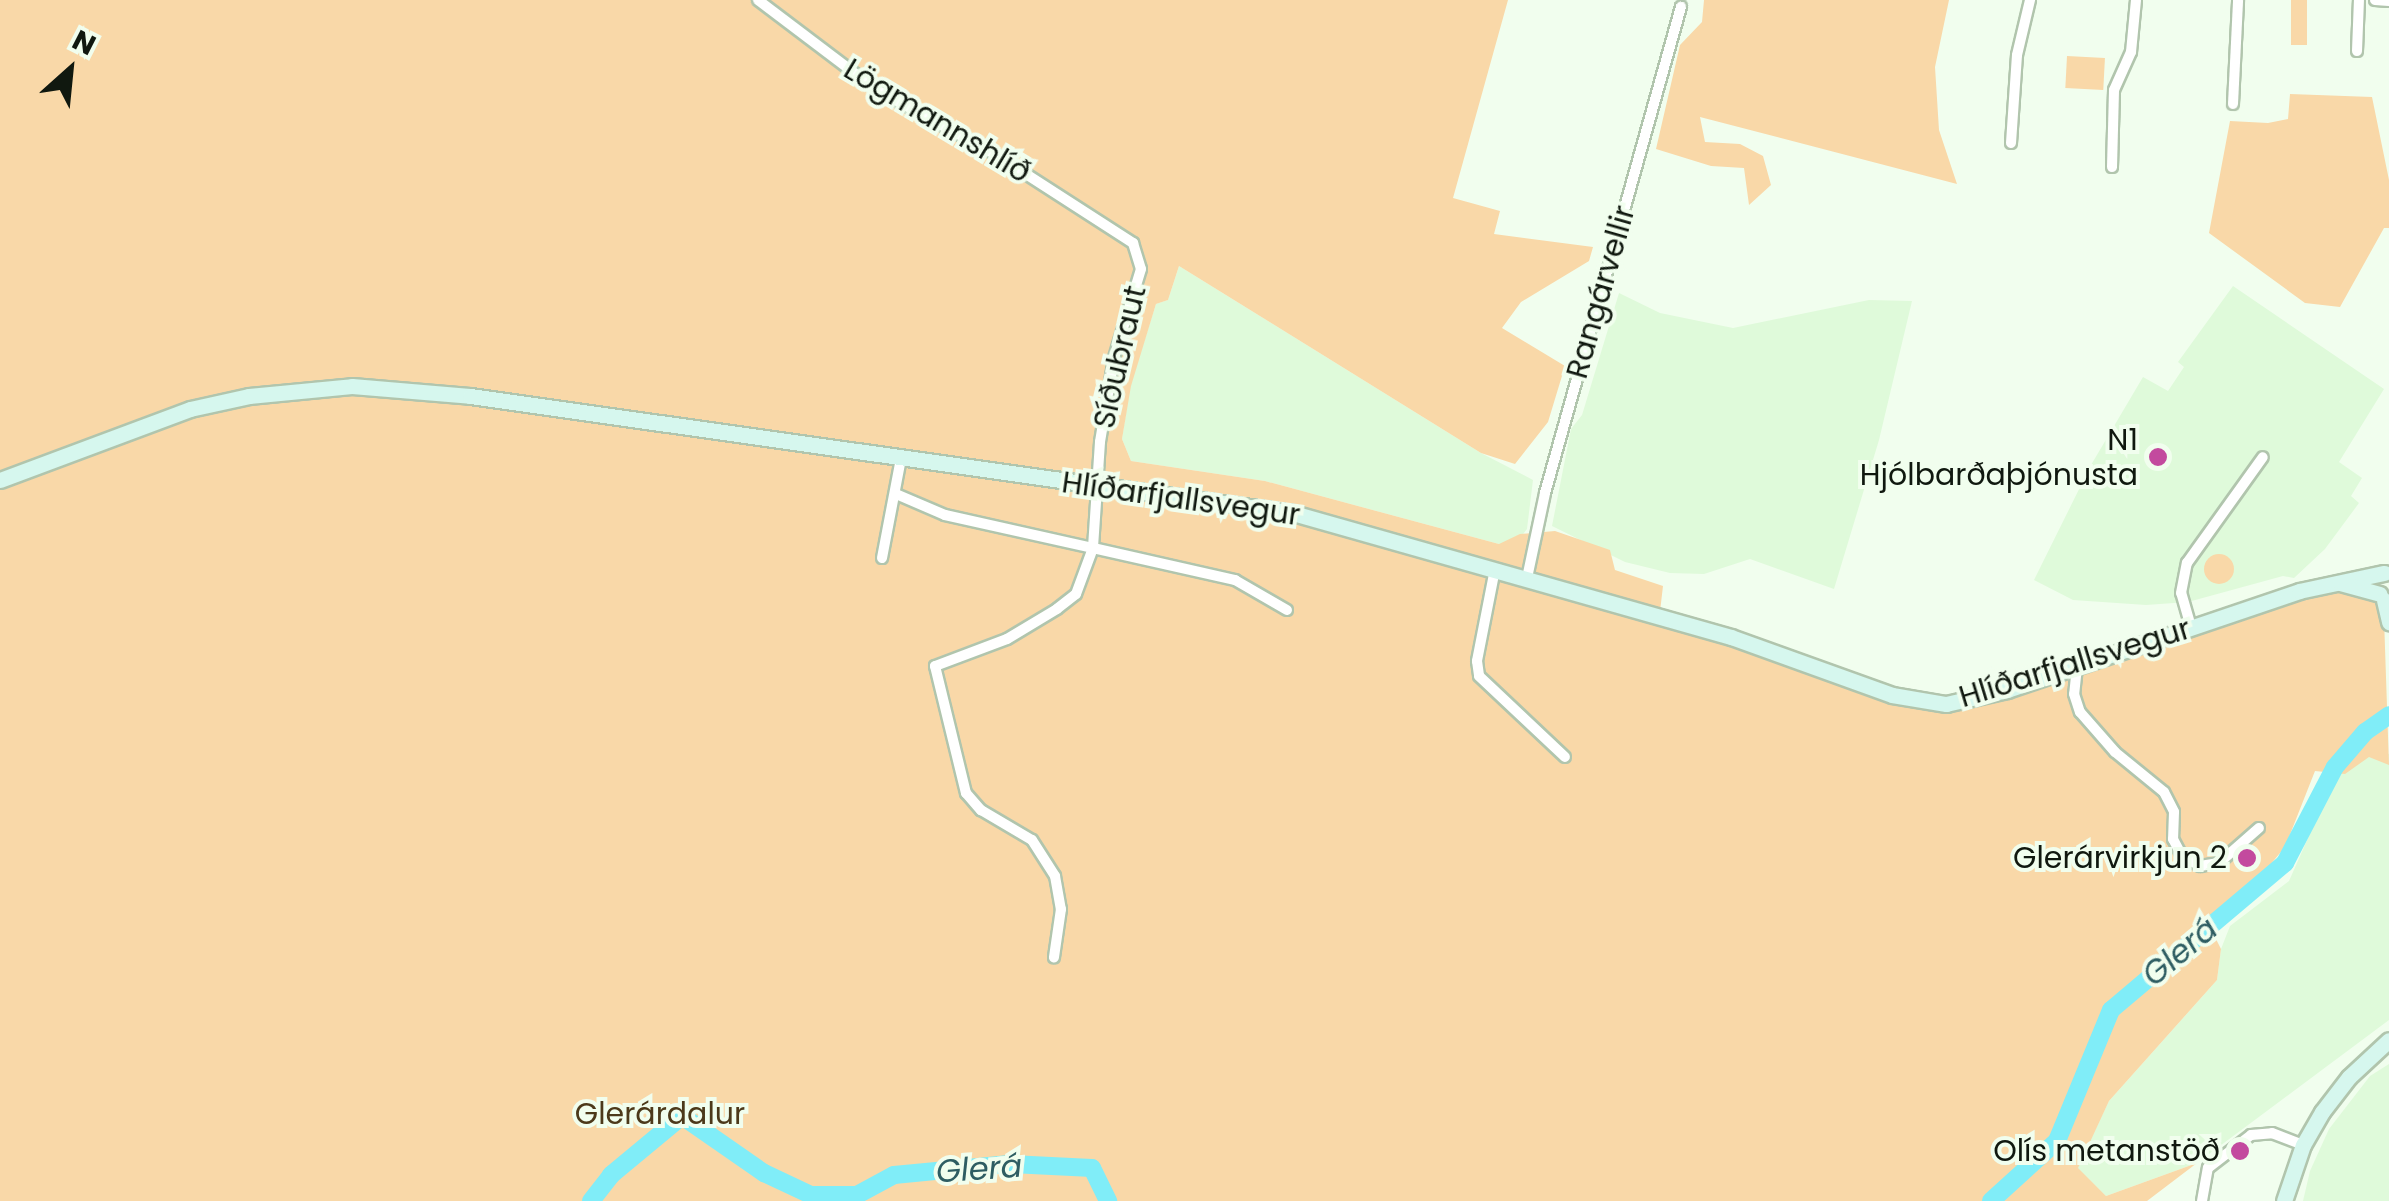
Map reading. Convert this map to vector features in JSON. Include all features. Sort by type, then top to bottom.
[{"type":"main road","name":"Hlíðarfjallsvegur","points":[[0,480],[190,409],[266,393],[336,387],[470,396],[1293,513],[1731,637],[1921,703],[1972,701],[2192,627],[2336,582],[2387,571]]},
{"type":"main road","points":[[2387,571],[2384,599],[2389,622]]},
{"type":"main road","points":[[2336,582],[2384,599]]},
{"type":"main road","points":[[2284,1201],[2303,1146],[2331,1100],[2372,1052],[2389,1040]]},
{"type":"street","name":"Lögmannshlíð","points":[[758,0],[877,90],[998,156],[1121,233]]},
{"type":"street","points":[[2011,143],[2018,43],[2030,0]]},
{"type":"street","points":[[2112,168],[2115,82],[2131,52],[2136,0]]},
{"type":"street","points":[[2233,104],[2238,0]]},
{"type":"street","points":[[2356,52],[2359,0]]},
{"type":"street","points":[[2375,0],[2389,1]]},
{"type":"street","name":"Rangárvellir","points":[[1527,578],[1545,493],[1681,7]]},
{"type":"street","name":"Síðubraut","points":[[1054,957],[1061,909],[1051,866],[1024,833],[981,810],[966,793],[935,666],[1007,640],[1058,609],[1076,594],[1087,573],[1100,488],[1100,442],[1114,358],[1140,270],[1137,249],[1121,233]]},
{"type":"street","points":[[2192,627],[2181,593],[2187,563],[2262,457]]},
{"type":"street","points":[[882,558],[901,458]]},
{"type":"street","points":[[896,494],[945,514],[1235,580],[1286,610]]},
{"type":"street","points":[[1495,569],[1477,661],[1480,676],[1502,702],[1565,757]]},
{"type":"street","points":[[2076,667],[2074,694],[2080,712],[2116,752],[2164,792],[2172,806],[2174,839],[2182,856],[2200,866],[2220,864],[2258,828]]},
{"type":"street","points":[[2202,1201],[2208,1168],[2251,1135],[2272,1133],[2303,1146]]},
{"type":"shaded area","points":[[1179,266],[1481,453],[1533,480],[1527,529],[1516,543],[1499,544],[1265,481],[1131,461],[1122,439],[1130,386],[1156,304],[1168,300]]},
{"type":"shaded area","points":[[2233,286],[2384,389],[2339,462],[2362,478],[2351,496],[2359,503],[2325,549],[2294,578],[2283,576],[2188,602],[2146,605],[2073,600],[2034,580],[2091,465],[2143,377],[2168,391],[2184,367],[2178,362]]},
{"type":"shaded area","points":[[1619,293],[1660,313],[1733,328],[1869,300],[1912,301],[1879,440],[1834,589],[1750,559],[1704,574],[1670,573],[1625,562],[1552,526],[1571,429],[1582,415]]},
{"type":"shaded area","points":[[2352,754],[2389,754],[2389,1020],[2197,1163],[2106,1196],[2077,1168],[2109,1101],[2217,980],[2221,949],[2230,926],[2289,881],[2327,795]]},
{"type":"shaded area","points":[[2389,1064],[2389,1201],[2303,1201],[2310,1171],[2329,1129],[2370,1076]]},
{"type":"green space","name":"Glerárdalur","points":[[0,0],[1508,0],[1453,198],[1500,211],[1494,234],[1593,247],[1589,261],[1521,302],[1502,328],[1565,366],[1548,422],[1515,464],[1481,453],[1179,266],[1168,300],[1156,304],[1131,386],[1122,439],[1131,461],[1265,481],[1499,544],[1520,534],[1555,531],[1610,550],[1615,570],[1663,586],[1659,620],[1884,699],[1925,709],[1996,702],[2314,591],[2338,587],[2379,600],[2384,618],[2389,765],[2369,757],[2345,774],[2315,771],[2285,847],[2255,883],[2208,923],[2221,949],[2217,980],[2109,1101],[2078,1168],[2106,1196],[2197,1163],[2147,1201],[0,1201]]},
{"type":"green space","points":[[1704,0],[1949,0],[1935,67],[1939,130],[1957,184],[1700,117],[1705,142],[1740,144],[1763,156],[1771,185],[1749,205],[1744,168],[1711,166],[1656,149],[1680,45],[1702,22]]},
{"type":"green space","points":[[2291,0],[2307,0],[2307,45],[2291,45]]},
{"type":"green space","points":[[2067,56],[2105,58],[2103,90],[2065,88]]},
{"type":"green space","points":[[2290,94],[2372,97],[2389,180],[2389,228],[2384,228],[2340,307],[2305,303],[2209,233],[2230,121],[2268,123],[2288,119]]},
{"type":"green space","points":[[2219,554],[2230,558],[2234,569],[2230,580],[2219,584],[2208,580],[2204,569],[2208,558]]},
{"type":"waterway","name":"Glerá","points":[[1991,1201],[2057,1141],[2111,1010],[2285,863],[2335,767],[2365,732],[2389,715]]},
{"type":"waterway","name":"Glerá","points":[[591,1201],[611,1175],[682,1116],[764,1173],[811,1195],[857,1195],[894,1175],[1009,1164],[1092,1168],[1108,1201]]},
{"type":"place","name":"N1 Hjólbarðaþjónusta","points":[[2158,457]]},
{"type":"place","name":"Glerárvirkjun 2","points":[[2247,858]]},
{"type":"place","name":"Olís metanstöð","points":[[2240,1151]]}]
